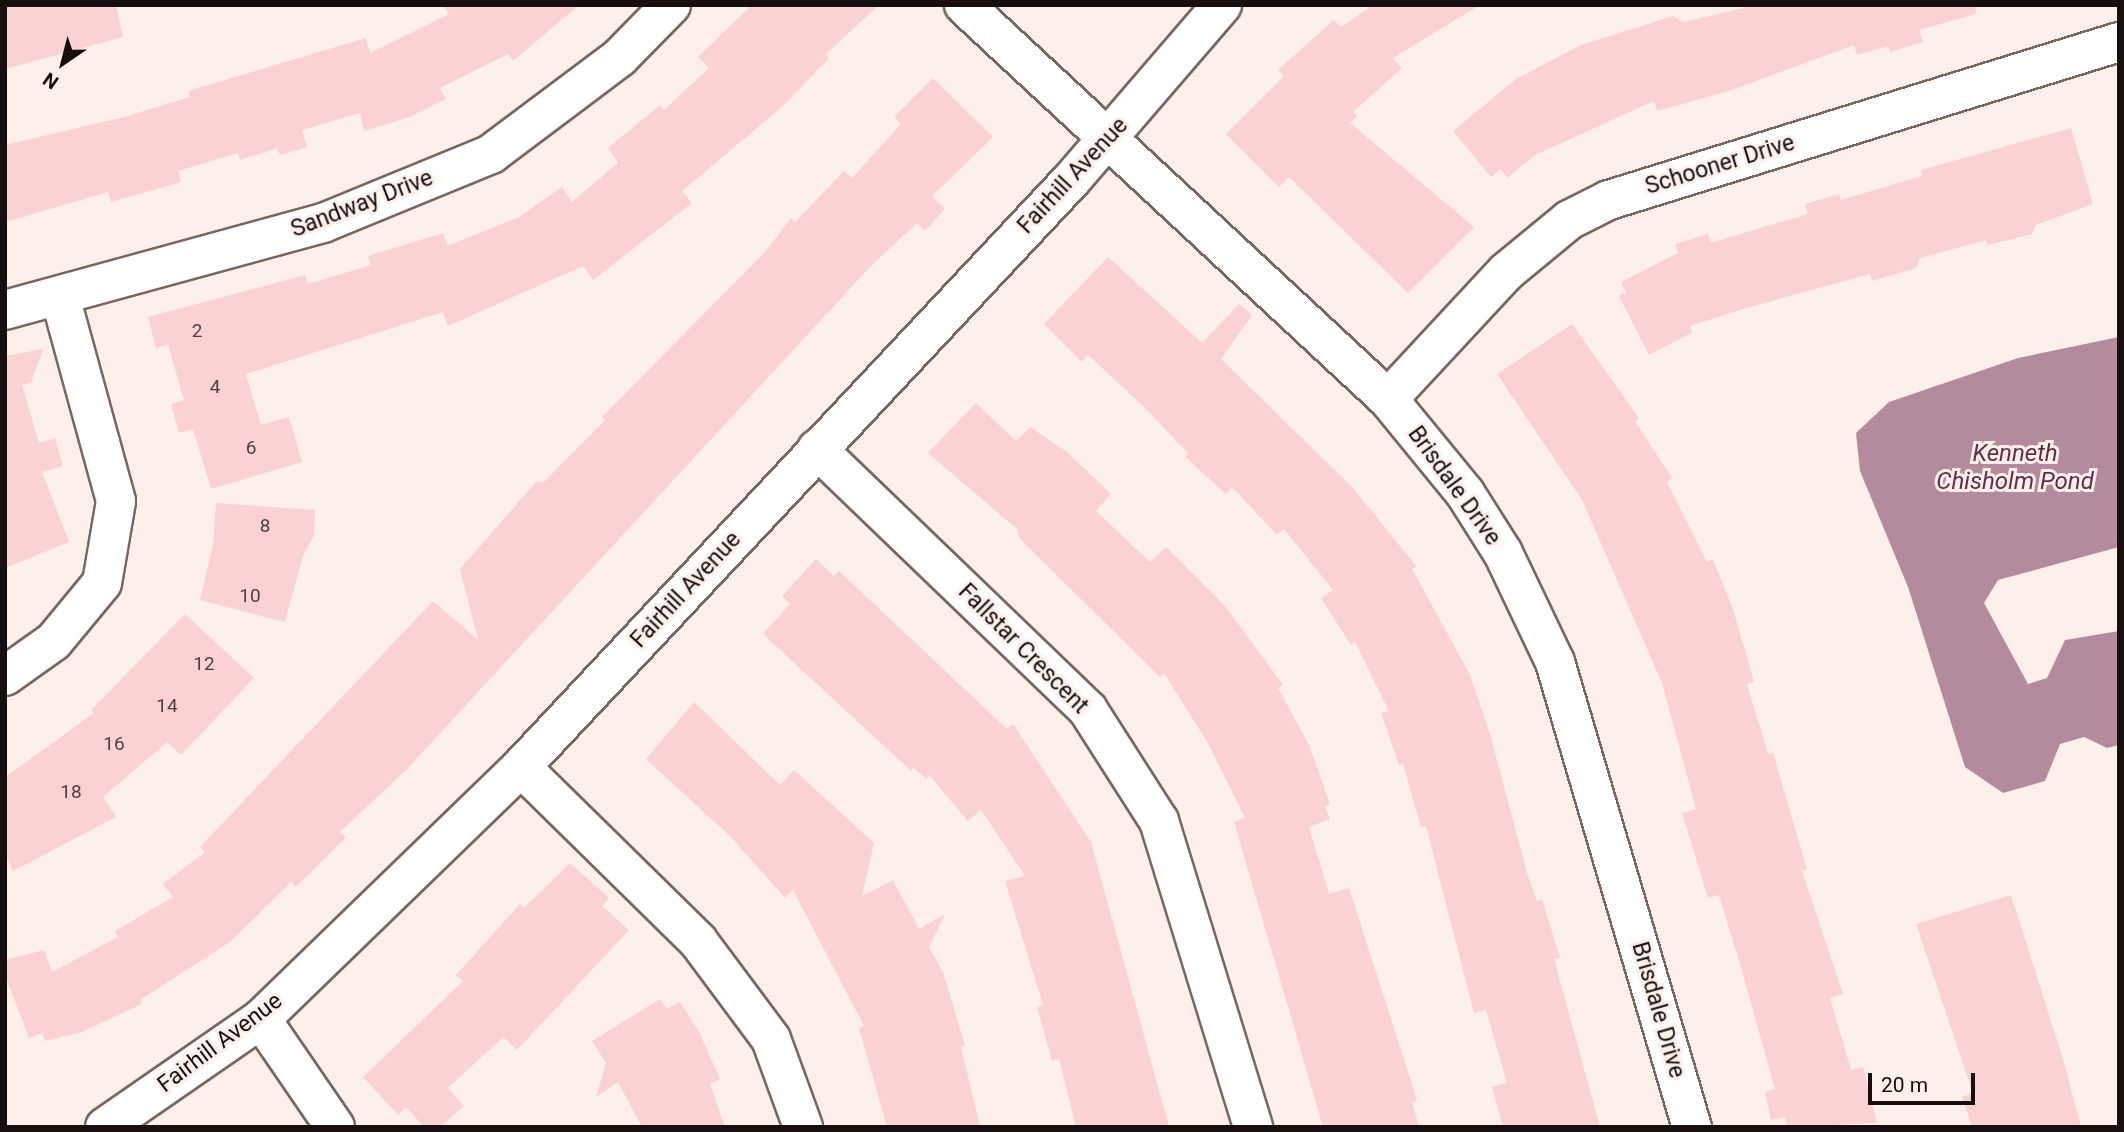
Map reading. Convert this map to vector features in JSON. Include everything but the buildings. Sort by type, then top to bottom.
[{"type":"street","name":"Sandway Drive","points":[[5,310],[323,223],[491,154],[620,57],[671,5]]},
{"type":"street","name":"Brisdale Drive","points":[[964,5],[1107,141],[1388,399],[1465,492],[1544,636],[1565,692],[1692,1127]]},
{"type":"street","name":"Fairhill Avenue","points":[[105,1127],[261,1019],[521,767],[1107,141],[1222,5]]},
{"type":"street","name":"Schooner Drive","points":[[1388,399],[1506,272],[1569,220],[1609,200],[2119,42]]},
{"type":"street","points":[[5,676],[54,641],[102,583],[116,501],[60,296]]},
{"type":"street","name":"Fallstar Crescent","points":[[817,449],[1088,710],[1159,821],[1253,1127]]},
{"type":"street","points":[[521,767],[698,941],[771,1040],[803,1127]]},
{"type":"street","points":[[261,1019],[334,1127]]},
{"type":"water","name":"Kenneth Chisholm Pond","points":[[2119,337],[2119,547],[1998,580],[1984,603],[2028,684],[2047,678],[2065,640],[2119,631],[2119,745],[2107,748],[2084,737],[2060,744],[2045,781],[2003,793],[1965,767],[1908,587],[1860,471],[1856,433],[1889,402],[2018,358]]}]
